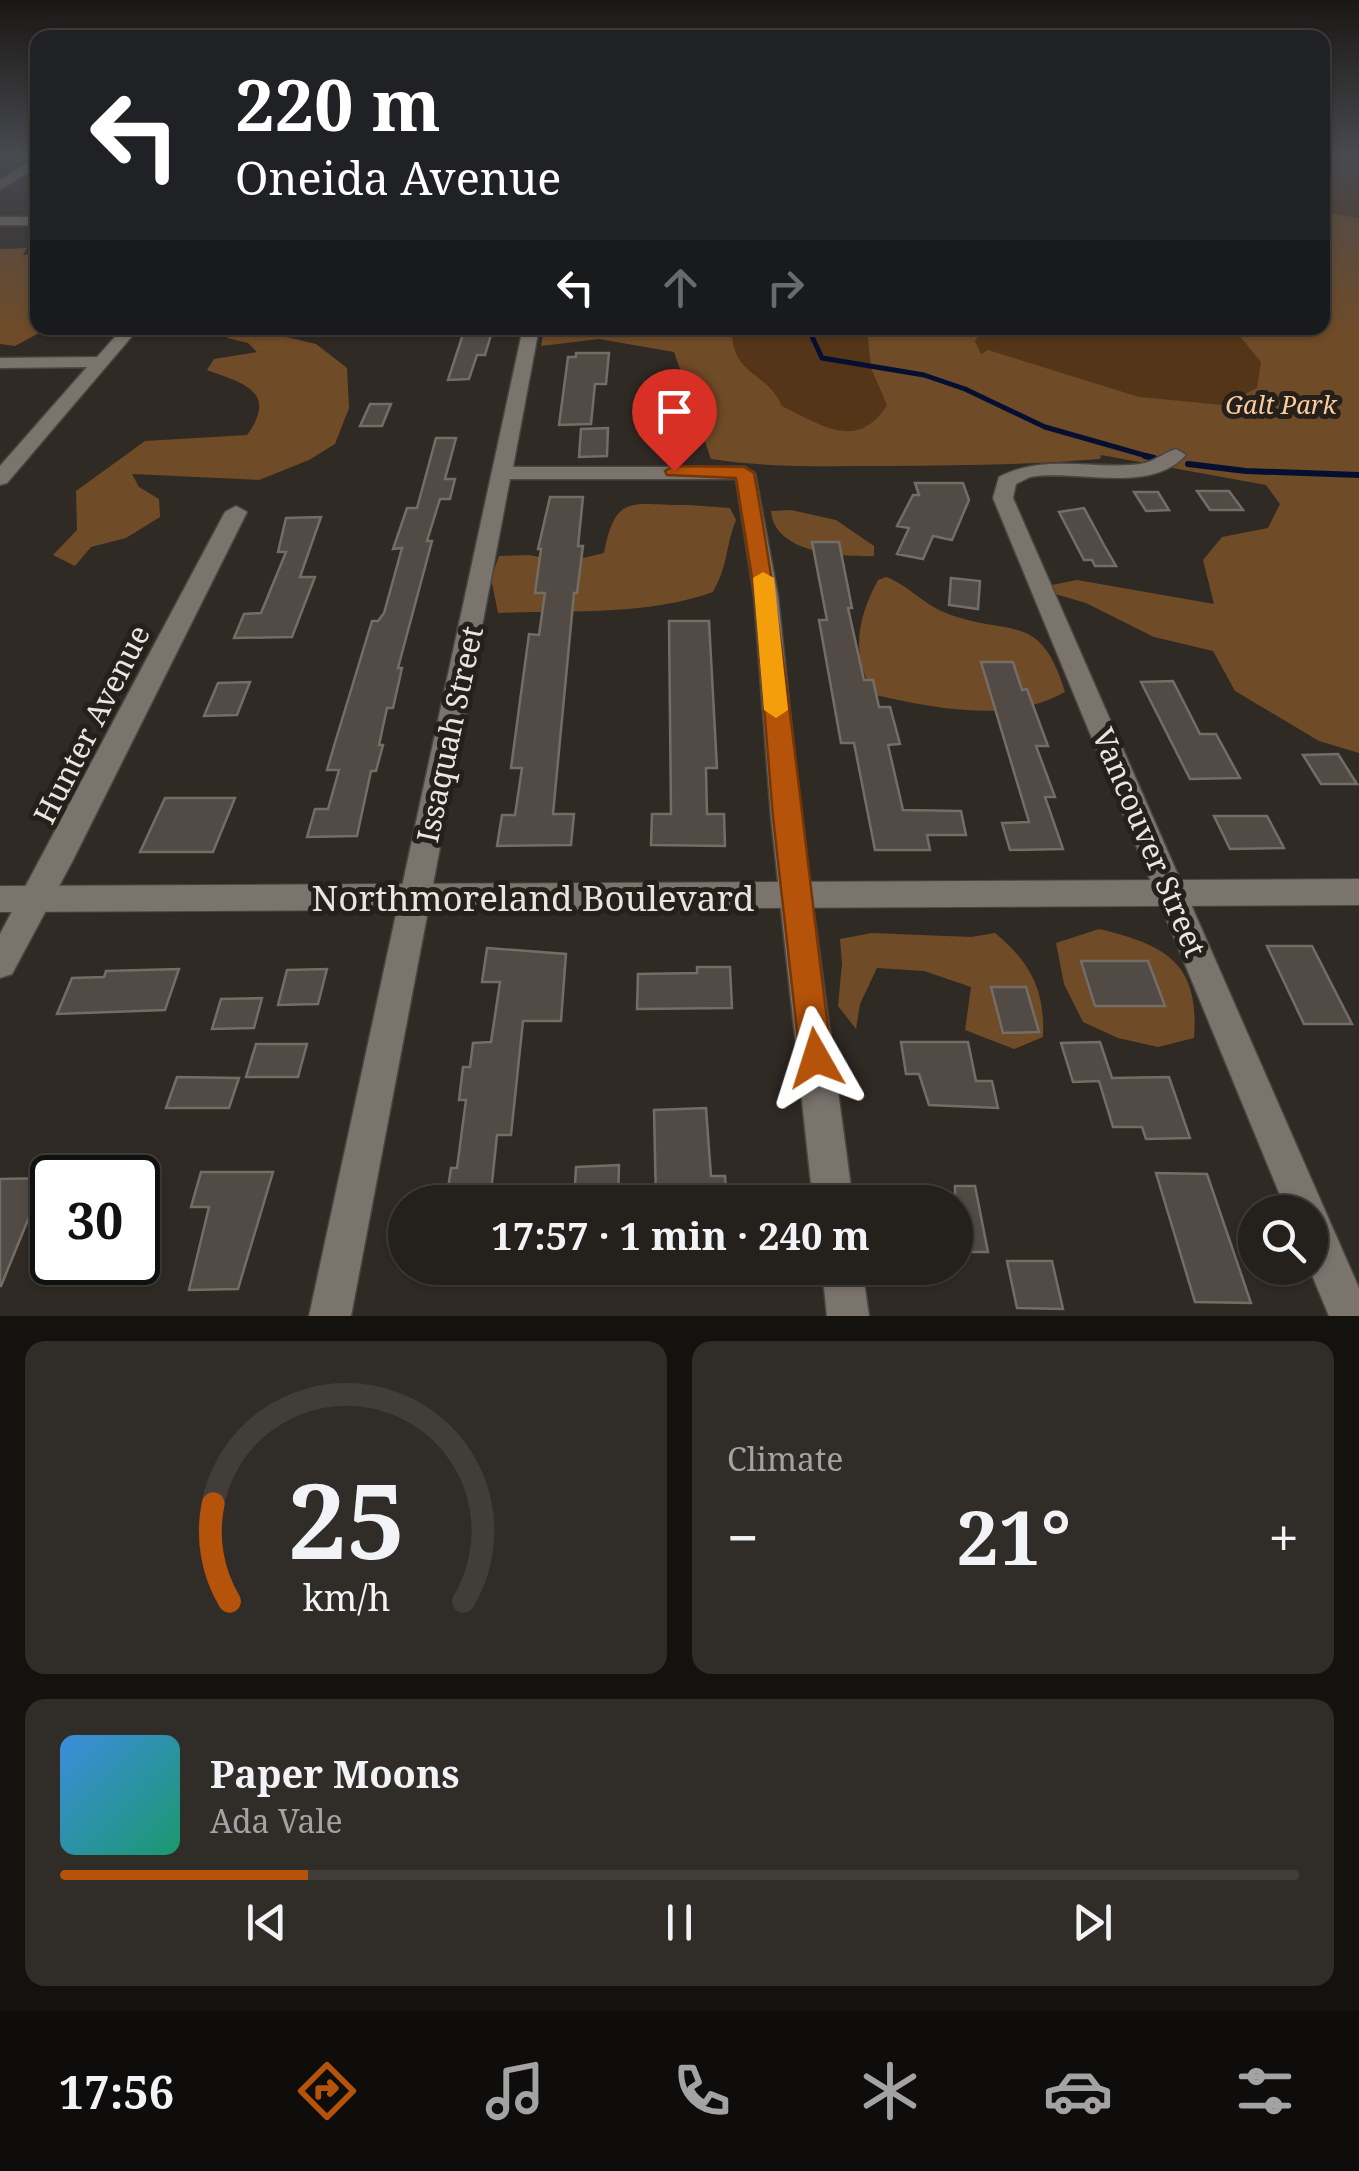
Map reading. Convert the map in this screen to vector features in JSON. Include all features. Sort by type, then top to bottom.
[{"type":"street","points":[[0,222],[30,221]]},
{"type":"street","points":[[0,479],[126,335]]},
{"type":"street","name":"Issaquah Street","points":[[330,1316],[530,335]]},
{"type":"street","points":[[0,363],[102,362]]},
{"type":"street","name":"Vancouver Street","points":[[1176,456],[1146,468],[1046,469],[1014,475],[1006,481],[1003,498],[1299,1195]]},
{"type":"street","points":[[504,472],[744,473],[766,596],[786,817],[831,1185]]},
{"type":"street","name":"Hunter Avenue","points":[[0,964],[52,899],[236,512]]},
{"type":"street","name":"Northmoreland Boulevard","points":[[0,899],[1359,892]]},
{"type":"street","points":[[1328,1265],[1350,1316]]},
{"type":"street","points":[[844,1285],[848,1316]]},
{"type":"green space","name":"Galt Park","points":[[1330,215],[1359,215],[1359,488],[975,424],[751,461],[715,335],[1330,335]]},
{"type":"green space","points":[[1330,215],[1359,218],[1359,753],[1319,741],[1235,691],[1213,651],[1154,637],[1086,603],[1055,594],[1052,585],[1077,580],[1214,604],[1203,560],[1222,537],[1268,528],[1280,504],[1266,485],[1101,455],[1100,459],[1047,462],[886,466],[776,465],[711,459],[674,352],[599,339],[541,346],[543,335],[732,335],[737,356],[782,406],[825,426],[851,431],[864,428],[887,405],[871,368],[868,335],[979,335],[975,341],[981,354],[988,350],[1139,397],[1223,405],[1257,388],[1261,362],[1239,335],[1330,335]]},
{"type":"green space","points":[[27,248],[23,255],[30,254],[30,335],[35,335],[15,346],[0,344],[0,249]]},
{"type":"green space","points":[[278,335],[316,344],[347,368],[349,408],[335,444],[309,460],[259,480],[132,474],[139,487],[159,499],[160,517],[126,538],[91,547],[75,566],[53,555],[77,530],[76,491],[145,441],[247,435],[256,420],[258,399],[233,379],[207,370],[214,359],[257,352],[248,343],[227,338]]},
{"type":"green space","points":[[641,504],[730,508],[736,520],[713,592],[634,608],[498,613],[491,578],[499,556],[529,555],[566,562],[604,553],[609,533],[622,510]]},
{"type":"green space","points":[[791,510],[836,520],[874,546],[874,556],[828,553],[796,544],[775,525],[771,511]]},
{"type":"green space","points":[[886,577],[946,613],[1033,637],[1045,648],[1065,692],[1020,708],[996,710],[946,708],[875,695],[862,666],[859,637],[871,595],[878,580]]},
{"type":"green space","points":[[1099,929],[1143,942],[1174,961],[1191,992],[1194,1038],[1158,1047],[1118,1038],[1083,1022],[1064,984],[1056,943]]},
{"type":"green space","points":[[872,933],[971,937],[995,933],[1018,955],[1033,979],[1041,1005],[1043,1037],[1014,1049],[965,1030],[971,987],[924,971],[877,968],[860,1004],[856,1029],[838,1006],[840,939]]},
{"type":"building","points":[[463,335],[491,335],[485,355],[477,355],[469,379],[448,380]]},
{"type":"building","points":[[576,353],[609,353],[606,384],[595,384],[591,424],[559,425],[568,357],[576,357]]},
{"type":"building","points":[[370,404],[391,404],[382,426],[360,426]]},
{"type":"building","points":[[608,428],[607,456],[579,457],[581,429]]},
{"type":"building","points":[[436,438],[456,438],[445,479],[455,479],[450,499],[440,499],[427,541],[432,541],[398,668],[402,668],[393,708],[387,708],[379,745],[383,745],[376,771],[371,771],[357,836],[307,837],[315,809],[328,809],[339,770],[327,770],[372,621],[378,621],[384,613],[402,548],[393,549],[407,508],[417,508]]},
{"type":"building","points":[[915,483],[963,483],[969,500],[952,540],[933,536],[923,559],[897,554],[909,528],[897,526],[913,495],[919,495]]},
{"type":"building","points":[[1197,491],[1229,491],[1243,510],[1210,510]]},
{"type":"building","points":[[1134,492],[1158,492],[1169,510],[1146,511]]},
{"type":"building","points":[[550,497],[583,497],[578,546],[583,546],[574,593],[553,814],[574,814],[571,845],[497,846],[502,815],[515,815],[522,768],[511,768],[529,634],[539,635],[545,593],[535,593],[538,549]]},
{"type":"building","points":[[1084,508],[1116,566],[1095,566],[1092,560],[1084,560],[1059,512]]},
{"type":"building","points":[[321,517],[300,577],[315,577],[292,637],[234,638],[244,614],[261,613],[286,552],[278,552],[286,518]]},
{"type":"building","points":[[812,542],[839,542],[864,680],[873,680],[879,707],[890,707],[900,744],[888,745],[903,810],[961,811],[966,835],[927,835],[930,850],[875,850],[854,743],[841,743],[819,620],[827,620]]},
{"type":"building","points":[[951,578],[980,581],[978,609],[949,605]]},
{"type":"building","points":[[669,621],[709,621],[717,768],[706,768],[707,814],[724,814],[725,846],[651,845],[652,814],[671,814]]},
{"type":"building","points":[[981,662],[1013,662],[1022,690],[1027,689],[1048,746],[1036,746],[1055,797],[1045,797],[1063,849],[1010,850],[1002,823],[1029,822]]},
{"type":"building","points":[[1173,681],[1200,734],[1216,734],[1240,778],[1190,779],[1141,682]]},
{"type":"building","points":[[250,682],[237,715],[204,716],[218,683]]},
{"type":"building","points":[[1338,754],[1357,784],[1321,784],[1303,755]]},
{"type":"building","points":[[165,798],[235,798],[213,852],[140,852]]},
{"type":"building","points":[[1214,816],[1267,816],[1284,848],[1230,849]]},
{"type":"building","points":[[1267,946],[1312,946],[1352,1024],[1304,1024]]},
{"type":"building","points":[[487,948],[566,954],[561,1021],[523,1021],[511,1135],[497,1135],[492,1185],[448,1185],[451,1168],[457,1168],[466,1100],[459,1100],[463,1067],[470,1067],[473,1043],[491,1042],[500,982],[482,982]]},
{"type":"building","points":[[1081,961],[1148,961],[1165,1006],[1095,1006]]},
{"type":"building","points":[[697,967],[730,967],[732,1008],[637,1009],[638,974],[697,973]]},
{"type":"building","points":[[179,969],[165,1010],[57,1014],[72,978],[104,977],[106,971]]},
{"type":"building","points":[[327,969],[318,1004],[278,1005],[287,970]]},
{"type":"building","points":[[991,987],[1026,987],[1039,1032],[1003,1033]]},
{"type":"building","points":[[262,998],[254,1028],[212,1029],[221,999]]},
{"type":"building","points":[[901,1042],[968,1042],[976,1081],[992,1081],[998,1108],[929,1105],[919,1074],[906,1074]]},
{"type":"building","points":[[1100,1042],[1112,1078],[1169,1077],[1190,1138],[1146,1139],[1142,1127],[1113,1127],[1099,1081],[1073,1082],[1061,1043]]},
{"type":"building","points":[[256,1044],[307,1044],[298,1077],[246,1077]]},
{"type":"building","points":[[177,1077],[239,1078],[229,1108],[166,1108]]},
{"type":"building","points":[[706,1108],[711,1176],[725,1176],[726,1185],[656,1185],[654,1110]]},
{"type":"building","points":[[619,1165],[618,1185],[575,1185],[576,1167]]},
{"type":"building","points":[[201,1172],[273,1172],[238,1289],[189,1290],[209,1207],[191,1207]]},
{"type":"building","points":[[1156,1173],[1207,1174],[1238,1265],[1238,1285],[1245,1285],[1251,1303],[1195,1302]]},
{"type":"building","points":[[30,1178],[30,1215],[1,1286],[0,1286],[0,1179]]},
{"type":"building","points":[[973,1186],[975,1186],[988,1252],[973,1252]]},
{"type":"building","points":[[1007,1261],[1052,1261],[1063,1309],[1017,1308]]},
{"type":"waterway","points":[[811,335],[822,358],[924,375],[965,389],[1045,427],[1154,458],[1145,456]]},
{"type":"waterway","points":[[1188,464],[1246,471],[1359,475]]},
{"type":"slow traffic","points":[[763,578],[776,710]]},
{"type":"route","points":[[674,471],[744,473],[753,510],[766,596],[786,817],[816,1058]]}]
